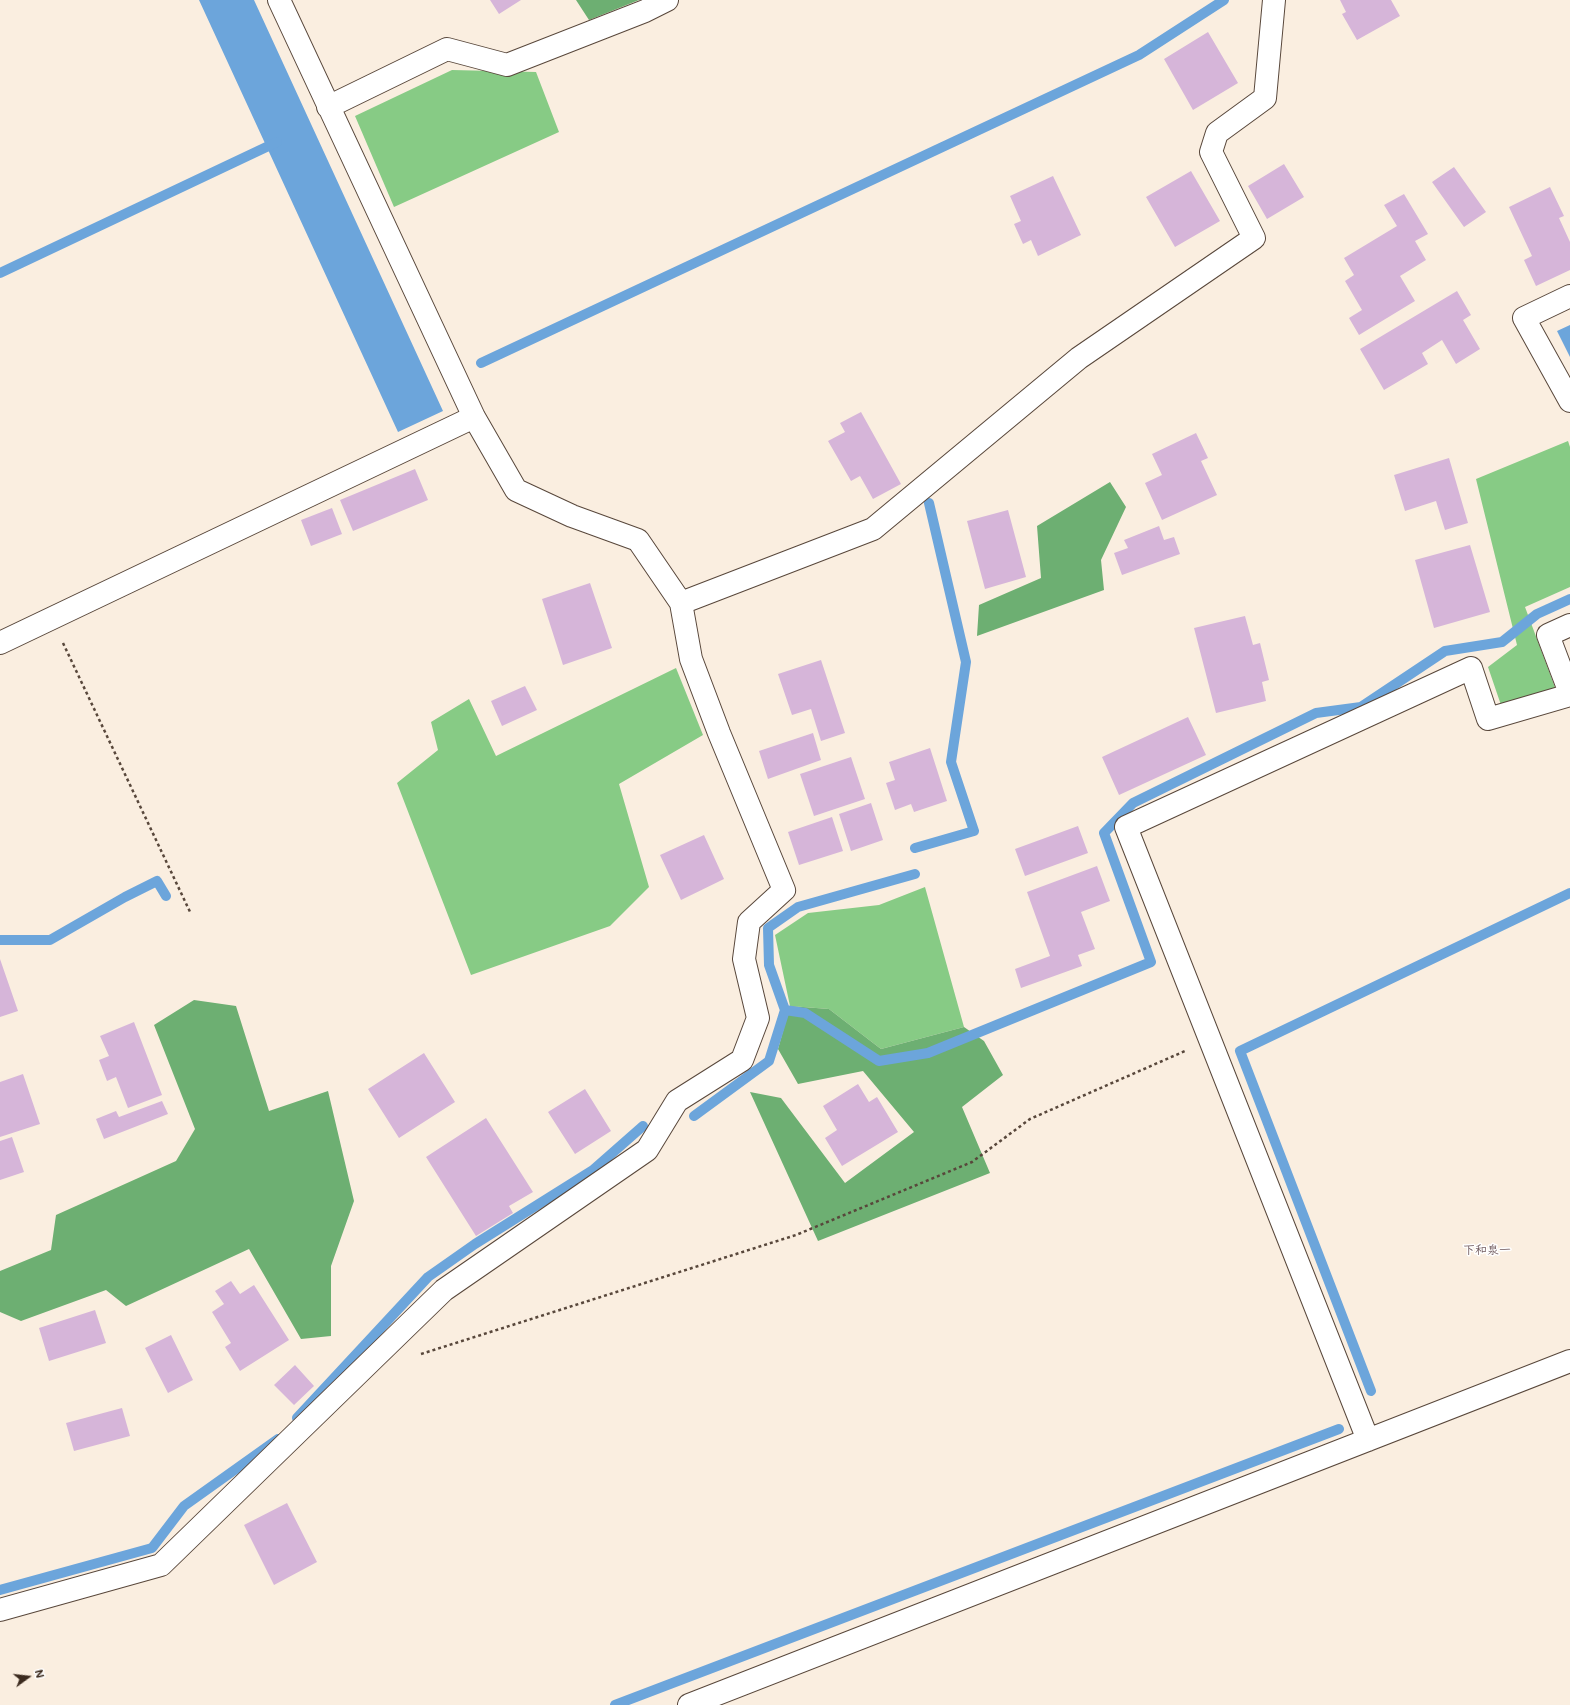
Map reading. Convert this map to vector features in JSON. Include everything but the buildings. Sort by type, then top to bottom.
[{"type":"street","points":[[0,1610],[161,1565],[444,1290],[646,1150],[677,1101],[742,1060],[758,1018],[744,959],[748,922],[784,890],[719,733],[691,659],[681,603],[638,540],[572,516],[516,490],[474,417],[279,0]]},
{"type":"street","points":[[328,107],[447,49],[507,65],[644,11],[667,0]]},
{"type":"street","points":[[681,603],[873,529],[1079,358],[1254,238],[1211,152],[1217,133],[1265,98],[1274,0]]},
{"type":"street","points":[[1570,296],[1524,318],[1570,401]]},
{"type":"street","points":[[0,644],[474,417]]},
{"type":"street","points":[[1368,1440],[1126,827],[1471,668],[1488,719],[1570,694],[1548,635],[1570,624]]},
{"type":"street","points":[[689,1705],[1570,1361]]},
{"type":"path","points":[[52,619],[191,914]]},
{"type":"path","points":[[418,1354],[796,1234],[972,1162],[1030,1119],[1210,1040]]},
{"type":"green space","points":[[576,0],[639,0],[589,20]]},
{"type":"green space","points":[[452,70],[536,72],[559,132],[394,207],[355,116]]},
{"type":"green space","points":[[1568,441],[1570,447],[1570,587],[1525,607],[1556,690],[1502,708],[1488,667],[1517,645],[1476,479]]},
{"type":"green space","points":[[1110,482],[1126,507],[1101,560],[1104,590],[977,636],[979,605],[1041,578],[1037,526]]},
{"type":"green space","points":[[676,668],[703,735],[619,784],[649,887],[610,926],[471,975],[397,783],[438,750],[431,722],[469,699],[496,756]]},
{"type":"green space","points":[[925,887],[964,1027],[881,1049],[829,1009],[790,1006],[775,935],[808,913],[879,905]]},
{"type":"green space","points":[[194,1000],[236,1006],[269,1111],[328,1091],[354,1201],[331,1266],[331,1336],[301,1339],[249,1249],[126,1306],[106,1290],[21,1321],[0,1312],[0,1271],[51,1250],[56,1215],[176,1161],[195,1129],[154,1025]]},
{"type":"green space","points":[[790,1006],[829,1009],[881,1049],[964,1027],[984,1041],[1003,1075],[962,1107],[990,1173],[818,1241],[750,1092],[781,1098],[845,1183],[914,1132],[863,1071],[798,1084],[778,1049]]},
{"type":"water","points":[[199,0],[254,0],[443,411],[398,432]]},
{"type":"water","points":[[1570,325],[1570,357],[1557,331]]},
{"type":"waterway","points":[[481,363],[1139,55],[1224,0]]},
{"type":"waterway","points":[[0,273],[277,142]]},
{"type":"waterway","points":[[915,848],[974,831],[951,762],[966,662],[929,503]]},
{"type":"waterway","points":[[694,1116],[769,1061],[785,1010],[805,1013],[879,1061],[928,1053],[1151,962],[1104,833],[1133,803],[1316,713],[1361,707],[1445,651],[1502,642],[1537,614],[1570,599]]},
{"type":"waterway","points":[[785,1010],[769,965],[768,928],[798,907],[915,874]]},
{"type":"waterway","points":[[0,940],[50,940],[125,897],[157,881],[166,896]]},
{"type":"waterway","points":[[1371,1391],[1240,1051],[1570,893]]},
{"type":"waterway","points":[[297,1418],[428,1277],[475,1244],[593,1170],[643,1126]]},
{"type":"waterway","points":[[615,1705],[1339,1429]]},
{"type":"waterway","points":[[0,1590],[152,1548],[184,1506],[278,1439]]},
{"type":"district","name":"下和泉一","points":[[1487,1250]]}]
